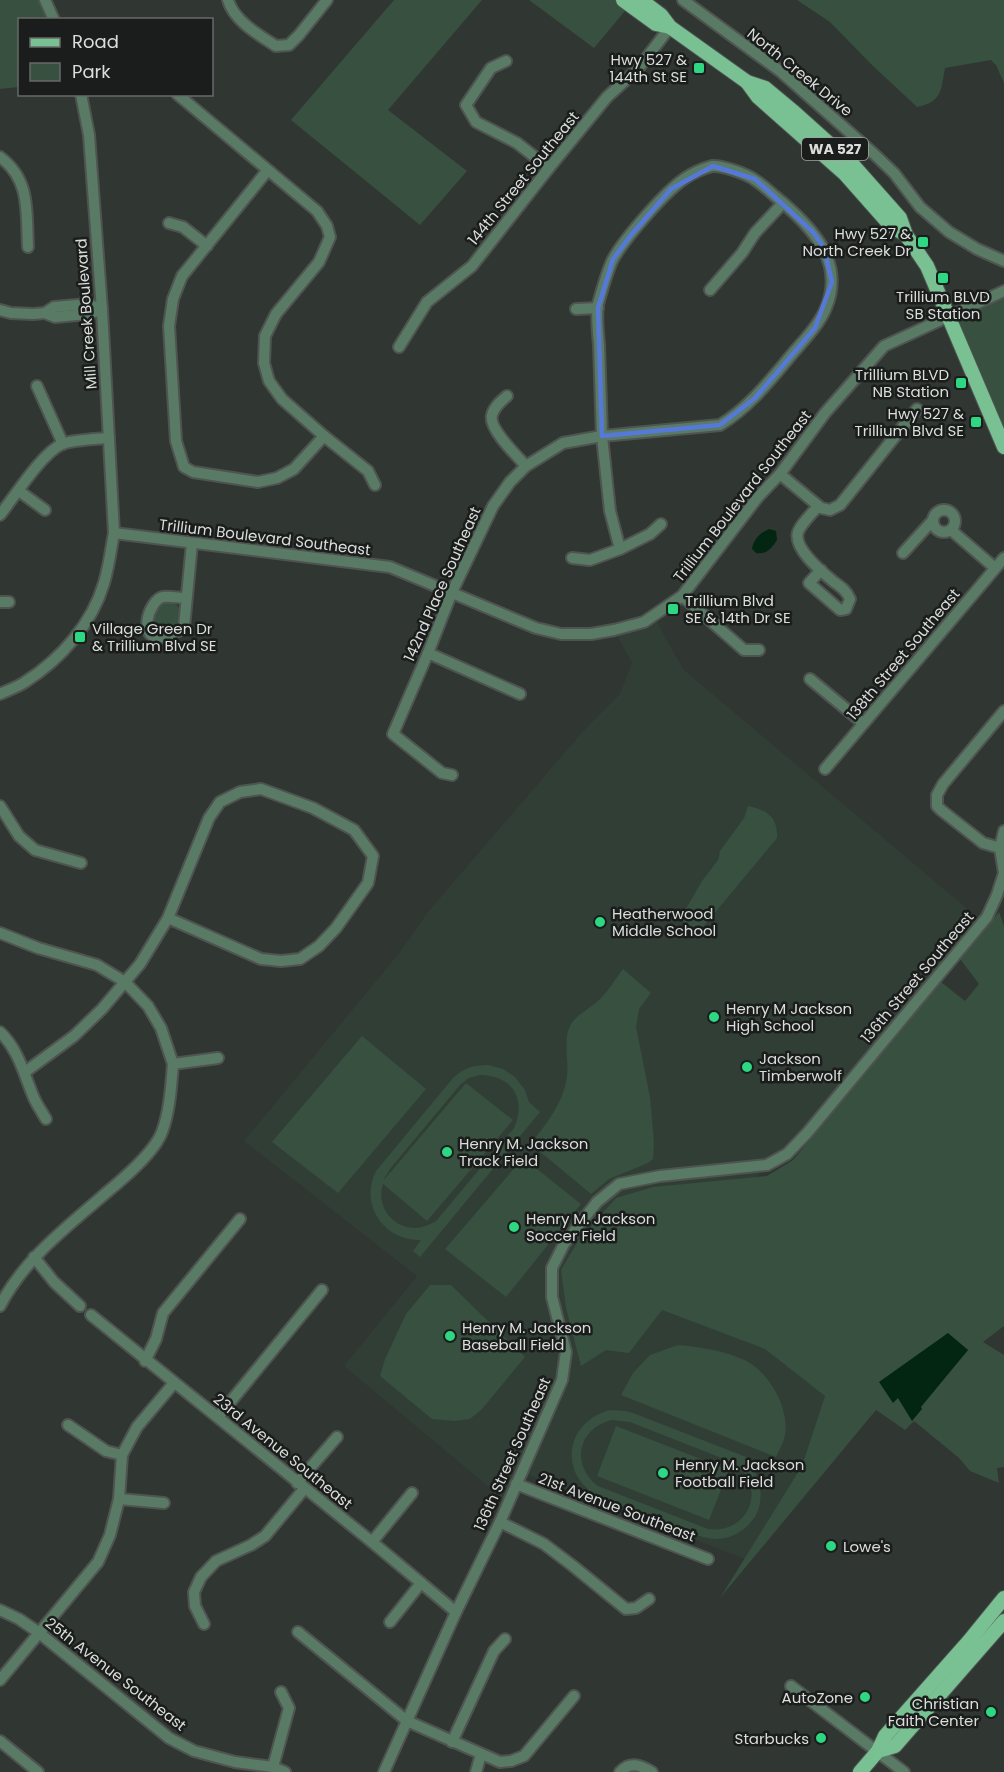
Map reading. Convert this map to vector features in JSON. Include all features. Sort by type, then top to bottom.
[{"type":"main road","name":"WA 527","points":[[623,0],[656,24],[670,27]]},
{"type":"main road","name":"WA 527","points":[[640,0],[661,15],[670,27],[747,82],[758,97],[845,174],[891,225],[906,235],[927,266],[1004,447]]},
{"type":"main road","points":[[860,1772],[878,1751],[885,1736],[1004,1598]]},
{"type":"main road","points":[[878,1751],[895,1746],[1004,1621]]},
{"type":"street","points":[[45,0],[53,18]]},
{"type":"street","points":[[228,0],[236,15],[252,30],[276,46],[289,45],[327,0]]},
{"type":"street","name":"North Creek Drive","points":[[683,0],[789,78],[880,159],[920,207],[949,232],[977,249],[1004,261]]},
{"type":"street","name":"144th Street Southeast","points":[[399,347],[427,303],[472,266],[607,97],[638,69],[670,27]]},
{"type":"street","points":[[506,61],[491,68],[466,105],[476,122],[517,143],[549,168]]},
{"type":"street","name":"Mill Creek Boulevard","points":[[0,694],[23,684],[49,665],[76,637],[88,619],[101,591],[114,533],[102,310],[89,135],[81,96]]},
{"type":"street","points":[[179,96],[317,211],[327,226],[330,237],[319,262],[276,315],[265,336],[264,363],[269,381],[282,399],[368,471],[375,485]]},
{"type":"street","points":[[0,157],[8,162],[18,175],[24,190],[28,247]]},
{"type":"street","points":[[620,549],[610,510],[602,436],[597,308],[613,259],[631,235],[671,189],[688,176],[713,166],[755,179],[783,203],[755,233],[742,253],[710,290]]},
{"type":"street","points":[[267,171],[183,276],[173,299],[170,326],[177,441],[184,467],[202,475],[258,482],[277,478],[294,469],[324,436]]},
{"type":"street","name":"142nd Place Southeast","points":[[452,775],[442,772],[393,734],[452,592],[493,506],[510,482],[526,466],[563,443],[602,436],[720,425],[737,415],[755,398],[814,328],[826,309],[830,296],[832,282],[824,248],[813,232],[783,203]]},
{"type":"street","points":[[170,223],[183,227],[207,246]]},
{"type":"street","points":[[948,317],[1004,291]]},
{"type":"street","points":[[576,309],[597,308]]},
{"type":"street","points":[[0,310],[11,313],[45,313],[55,317],[88,314],[102,310]]},
{"type":"street","name":"Trillium Boulevard Southeast","points":[[114,533],[390,567],[536,628],[561,634],[591,634],[614,630],[644,622],[682,596],[758,497],[780,474],[825,413],[884,346],[948,317]]},
{"type":"street","points":[[37,386],[63,444]]},
{"type":"street","points":[[507,396],[496,406],[491,416],[493,425],[526,466]]},
{"type":"street","points":[[780,474],[818,506],[830,510],[840,505],[917,409]]},
{"type":"street","points":[[0,515],[51,452],[63,444],[109,438]]},
{"type":"street","points":[[19,491],[45,510]]},
{"type":"street","points":[[818,506],[800,528],[797,542],[820,570]]},
{"type":"street","points":[[903,553],[939,511],[950,511],[955,517],[951,530]]},
{"type":"street","points":[[933,520],[935,527],[940,531],[951,530],[995,568]]},
{"type":"street","points":[[572,558],[590,560],[620,549],[650,534],[661,524]]},
{"type":"street","points":[[186,598],[161,597],[157,600],[146,626],[153,637],[160,638],[178,632],[184,627],[192,543]]},
{"type":"street","name":"138th Street Southeast","points":[[825,770],[1004,558]]},
{"type":"street","points":[[682,596],[744,650],[759,650]]},
{"type":"street","points":[[428,653],[520,694]]},
{"type":"street","points":[[810,679],[863,723]]},
{"type":"street","points":[[1000,848],[983,843],[941,810],[937,806],[937,795],[943,784],[1004,711]]},
{"type":"street","points":[[25,1072],[74,1036],[102,1010],[140,964],[168,918],[209,818],[220,801],[240,792],[261,789],[313,808],[354,830],[373,856],[368,883],[362,892],[336,928],[319,946],[300,959],[281,961],[261,959],[168,918]]},
{"type":"street","points":[[0,806],[19,836],[35,850],[81,863]]},
{"type":"street","name":"136th Street Southeast","points":[[384,1772],[456,1612],[500,1522],[562,1380],[566,1352],[552,1297],[552,1268],[564,1244],[597,1202],[620,1184],[660,1176],[767,1165],[787,1154],[808,1132],[987,916],[998,896],[1004,873],[1000,848],[1004,831]]},
{"type":"street","points":[[0,933],[38,948],[97,965],[125,982],[148,1006],[161,1028],[173,1064],[170,1101],[161,1134],[141,1161],[34,1257],[10,1287],[0,1306]]},
{"type":"street","points":[[0,1032],[7,1039],[25,1072],[34,1100],[46,1119]]},
{"type":"street","points":[[173,1064],[218,1058]]},
{"type":"street","points":[[145,1361],[156,1339],[163,1313],[240,1219]]},
{"type":"street","points":[[34,1257],[54,1282],[80,1306]]},
{"type":"street","points":[[218,1417],[322,1290]]},
{"type":"street","name":"23rd Avenue Southeast","points":[[91,1315],[456,1612]]},
{"type":"street","points":[[0,1680],[98,1562],[110,1535],[119,1499],[122,1455],[136,1427],[174,1383]]},
{"type":"street","points":[[68,1425],[106,1451],[122,1455]]},
{"type":"street","points":[[204,1624],[195,1606],[194,1592],[201,1576],[216,1561],[265,1536],[337,1437]]},
{"type":"street","name":"21st Avenue Southeast","points":[[516,1484],[708,1559]]},
{"type":"street","points":[[372,1542],[412,1493]]},
{"type":"street","points":[[119,1499],[164,1503]]},
{"type":"street","points":[[500,1522],[544,1545],[626,1609],[636,1608],[648,1599]]},
{"type":"street","points":[[390,1622],[421,1583]]},
{"type":"street","name":"25th Avenue Southeast","points":[[0,1610],[38,1632],[169,1738],[194,1751],[236,1762],[273,1767],[285,1772]]},
{"type":"street","points":[[298,1632],[407,1721],[500,1762],[512,1761],[524,1756],[574,1696]]},
{"type":"street","points":[[452,1742],[494,1651],[505,1639]]},
{"type":"street","points":[[791,1686],[904,1772]]},
{"type":"street","points":[[273,1767],[289,1708],[281,1692]]},
{"type":"street","points":[[0,1741],[38,1772]]},
{"type":"street","points":[[476,1772],[481,1754]]},
{"type":"street","points":[[620,1772],[625,1766],[636,1764],[652,1772]]},
{"type":"highlighted area","points":[[713,166],[755,179],[813,232],[824,248],[832,282],[815,328],[755,398],[720,425],[602,436],[598,308],[613,259],[671,189]]},
{"type":"shaded area","points":[[769,529],[776,531],[777,540],[768,550],[756,553],[752,549],[754,542],[760,534]]},
{"type":"shaded area","points":[[654,615],[684,670],[983,922],[808,1132],[767,1165],[678,1271],[863,1415],[745,1559],[521,1472],[508,1503],[344,1366],[417,1276],[244,1141],[400,952],[427,913],[586,728],[620,694],[632,663],[614,630]]},
{"type":"shaded area","points":[[948,1333],[968,1350],[912,1421],[898,1398],[893,1403],[879,1382]]},
{"type":"green space","points":[[0,0],[45,0],[54,18],[18,18],[18,87],[0,89]]},
{"type":"green space","points":[[394,0],[482,0],[388,110],[467,171],[420,225],[291,120]]},
{"type":"green space","points":[[529,0],[623,0],[630,5],[594,48]]},
{"type":"green space","points":[[797,0],[1004,0],[1004,83],[996,65],[991,60],[945,68],[939,94],[931,102],[917,107],[830,22]]},
{"type":"green space","points":[[1004,294],[1004,440],[951,318]]},
{"type":"green space","points":[[164,602],[177,606],[180,616],[177,626],[161,634],[153,630],[153,626],[157,611]]},
{"type":"green space","points":[[748,806],[766,812],[770,816],[776,825],[777,838],[698,933],[680,919],[702,881],[718,860],[720,851],[744,818]]},
{"type":"green space","points":[[999,912],[1004,926],[1004,1326],[983,1342],[1004,1355],[1004,1467],[997,1468],[999,1483],[970,1471],[959,1458],[914,1421],[905,1430],[876,1410],[720,1598],[802,1466],[825,1396],[765,1349],[662,1310],[629,1353],[606,1350],[581,1366],[566,1308],[561,1270],[578,1241],[616,1198],[653,1187],[767,1176],[793,1160],[941,982],[965,1001],[979,984],[960,959]],"holes":[[[947,1333],[968,1350],[920,1407],[912,1420],[898,1398]]]},
{"type":"green space","points":[[623,969],[651,993],[639,1009],[636,1027],[650,1097],[654,1142],[653,1159],[609,1179],[591,1194],[532,1145],[556,1109],[563,1093],[567,1076],[567,1038],[570,1026],[576,1018],[604,995]]},
{"type":"green space","points":[[362,1036],[426,1089],[338,1193],[272,1142]]},
{"type":"green space","name":"Henry M. Jackson Track Field","points":[[488,1065],[503,1069],[515,1077],[525,1090],[529,1102],[540,1112],[420,1257],[413,1251],[421,1240],[408,1239],[396,1234],[378,1219],[371,1196],[376,1171],[453,1078],[473,1066]],"holes":[[[480,1075],[501,1079],[514,1091],[519,1107],[514,1128],[436,1221],[417,1228],[398,1224],[384,1207],[381,1192],[383,1184],[427,1221],[513,1120],[466,1083],[383,1181],[390,1169],[460,1085],[469,1078]]]},
{"type":"green space","name":"Henry M. Jackson Soccer Field","points":[[523,1158],[581,1204],[506,1297],[445,1249]]},
{"type":"green space","name":"Henry M. Jackson Baseball Field","points":[[430,1285],[451,1285],[525,1357],[482,1409],[470,1419],[455,1421],[432,1419],[380,1376],[385,1359],[406,1314]]},
{"type":"green space","points":[[678,1345],[710,1349],[742,1359],[752,1364],[768,1380],[780,1402],[786,1424],[784,1438],[776,1457],[621,1395],[633,1373],[650,1355]]},
{"type":"green space","points":[[610,1410],[626,1411],[754,1460],[752,1467],[758,1478],[761,1496],[756,1515],[738,1533],[726,1538],[714,1539],[694,1534],[600,1497],[586,1488],[577,1476],[572,1450],[583,1426],[595,1416]],"holes":[[[612,1420],[630,1422],[729,1461],[741,1470],[749,1480],[752,1492],[745,1515],[735,1524],[723,1529],[708,1529],[598,1486],[589,1477],[581,1458],[585,1439],[600,1424]]]},
{"type":"green space","name":"Henry M. Jackson Football Field","points":[[616,1426],[729,1470],[709,1520],[597,1476]]},
{"type":"place","name":"Hwy 527 & 144th St SE","points":[[699,68]]},
{"type":"place","name":"Hwy 527 & North Creek Dr","points":[[923,242]]},
{"type":"place","name":"Trillium BLVD SB Station","points":[[943,278]]},
{"type":"place","name":"Trillium BLVD NB Station","points":[[961,383]]},
{"type":"place","name":"Hwy 527 & Trillium Blvd SE","points":[[976,422]]},
{"type":"place","name":"Trillium Blvd SE & 14th Dr SE","points":[[673,609]]},
{"type":"place","name":"Village Green Dr & Trillium Blvd SE","points":[[80,637]]},
{"type":"place","name":"Heatherwood Middle School","points":[[600,922]]},
{"type":"place","name":"Henry M Jackson High School","points":[[714,1017]]},
{"type":"place","name":"Jackson Timberwolf","points":[[747,1067]]},
{"type":"place","name":"Henry M. Jackson Track Field","points":[[447,1152]]},
{"type":"place","name":"Henry M. Jackson Soccer Field","points":[[514,1227]]},
{"type":"place","name":"Henry M. Jackson Baseball Field","points":[[450,1336]]},
{"type":"place","name":"Henry M. Jackson Football Field","points":[[663,1473]]},
{"type":"place","name":"Lowe's","points":[[831,1546]]},
{"type":"place","name":"AutoZone","points":[[865,1697]]},
{"type":"place","name":"Christian Faith Center","points":[[991,1712]]},
{"type":"place","name":"Starbucks","points":[[821,1738]]}]
